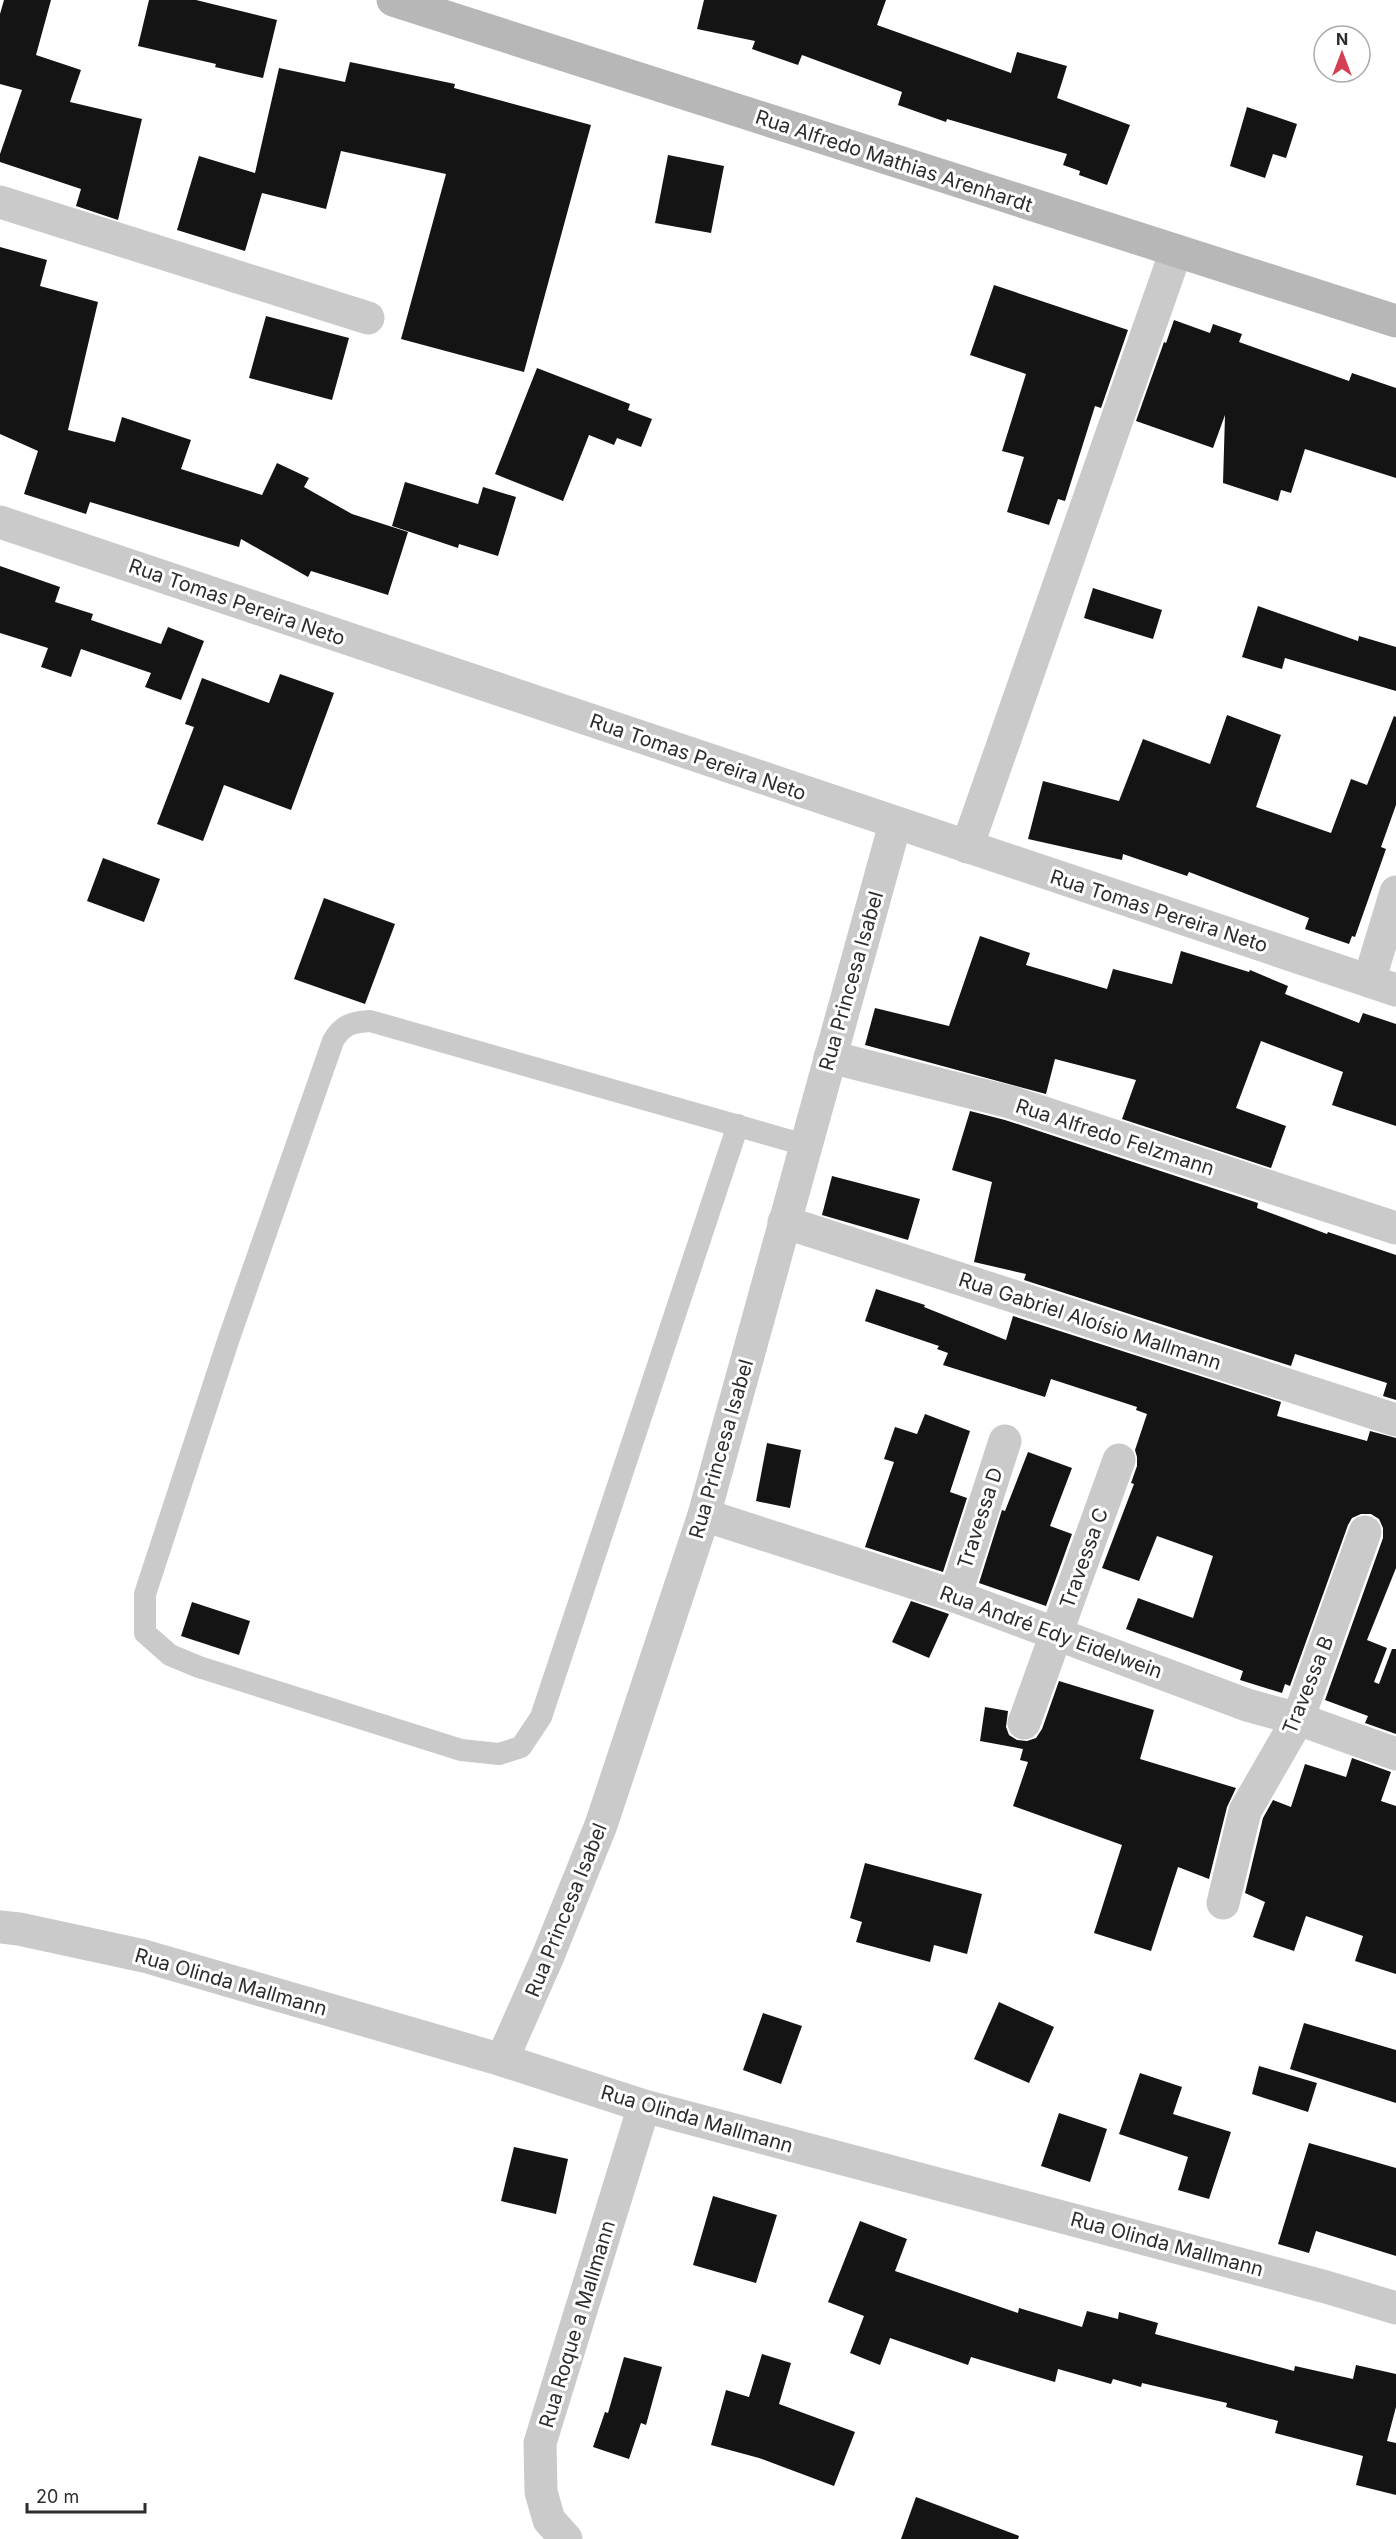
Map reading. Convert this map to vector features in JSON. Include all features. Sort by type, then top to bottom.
[{"type":"main road","name":"Rua Alfredo Mathias Arenhardt","points":[[393,0],[1396,321]]},
{"type":"street","points":[[0,202],[368,318]]},
{"type":"street","points":[[967,847],[1176,251]]},
{"type":"street","name":"Rua Tomas Pereira Neto","points":[[0,522],[895,824],[1383,985]]},
{"type":"street","name":"Rua Princesa Isabel","points":[[502,2061],[548,1956],[601,1824],[704,1515],[895,824]]},
{"type":"street","points":[[1383,985],[1396,892]]},
{"type":"street","name":"Rua Alfredo Felzmann","points":[[830,1057],[1010,1102],[1396,1228]]},
{"type":"street","name":"Rua Gabriel Aloísio Mallmann","points":[[784,1221],[1396,1420]]},
{"type":"street","name":"Travessa D","points":[[956,1596],[1005,1441]]},
{"type":"street","name":"Travessa C","points":[[1024,1723],[1119,1460]]},
{"type":"street","name":"Rua André Edy Eidelwein","points":[[704,1515],[956,1596],[1247,1705],[1298,1719],[1396,1754]]},
{"type":"street","name":"Travessa B","points":[[1223,1902],[1245,1811],[1298,1719],[1365,1532]]},
{"type":"street","name":"Rua Olinda Mallmann","points":[[0,1927],[144,1956],[502,2061],[644,2106],[1326,2287],[1396,2308]]},
{"type":"street","name":"Rua Roque a Mallmann","points":[[566,2539],[549,2520],[541,2492],[540,2443],[644,2106]]},
{"type":"lane","points":[[738,1125],[542,1717],[521,1747],[499,1754],[461,1750],[199,1667],[170,1655],[145,1633],[145,1594],[228,1341],[333,1041],[339,1030],[353,1022],[370,1021],[738,1125],[805,1146]]},
{"type":"building","points":[[4,0],[51,0],[36,55],[81,70],[70,102],[142,119],[118,220],[76,206],[81,189],[0,162],[0,154],[22,90],[0,84],[0,14]]},
{"type":"building","points":[[149,0],[196,0],[277,20],[263,78],[215,67],[216,64],[138,46]]},
{"type":"building","points":[[704,0],[886,0],[877,25],[1011,73],[1017,52],[1067,66],[1057,98],[1130,125],[1107,185],[1079,175],[1080,171],[1063,165],[1067,154],[947,119],[946,122],[898,105],[902,92],[802,55],[798,65],[752,49],[755,41],[697,29]]},
{"type":"building","points":[[350,62],[455,84],[454,88],[591,125],[524,372],[401,339],[446,174],[341,151],[326,209],[262,193],[245,251],[177,230],[199,156],[255,173],[279,68],[345,82]]},
{"type":"building","points":[[1247,107],[1297,124],[1286,158],[1273,154],[1265,178],[1230,166]]},
{"type":"building","points":[[668,155],[724,166],[711,233],[655,223]]},
{"type":"building","points":[[0,247],[47,260],[40,286],[98,302],[68,430],[115,442],[122,417],[191,440],[181,469],[262,495],[277,463],[309,478],[304,487],[352,514],[408,532],[388,595],[311,571],[308,577],[241,539],[239,547],[90,502],[86,514],[24,494],[38,451],[0,434]]},
{"type":"building","points":[[994,285],[1128,330],[1101,408],[1095,406],[1065,501],[1058,499],[1049,525],[1007,512],[1024,457],[1002,451],[1026,374],[970,355]]},
{"type":"building","points":[[266,316],[349,338],[332,400],[249,378]]},
{"type":"building","points":[[1174,320],[1210,333],[1213,324],[1242,334],[1239,342],[1349,381],[1352,373],[1396,388],[1396,478],[1305,449],[1291,493],[1281,490],[1278,501],[1223,483],[1225,415],[1213,448],[1136,421]]},
{"type":"building","points":[[537,368],[630,404],[628,410],[652,419],[641,447],[617,438],[614,445],[589,435],[563,501],[495,474]]},
{"type":"building","points":[[405,482],[478,504],[483,487],[516,497],[498,556],[459,544],[458,548],[392,526]]},
{"type":"building","points":[[0,566],[60,587],[55,602],[93,614],[91,620],[161,644],[168,627],[204,641],[181,700],[145,687],[151,673],[81,649],[71,677],[41,667],[48,648],[0,633]]},
{"type":"building","points":[[1093,588],[1162,610],[1153,639],[1084,618]]},
{"type":"building","points":[[1258,606],[1358,641],[1359,636],[1396,647],[1396,691],[1285,658],[1282,669],[1242,657]]},
{"type":"building","points":[[280,674],[334,693],[291,810],[224,785],[203,841],[157,824],[194,727],[185,724],[202,678],[269,703]]},
{"type":"building","points":[[1227,715],[1281,735],[1256,807],[1331,833],[1351,779],[1367,785],[1394,716],[1396,717],[1396,805],[1381,847],[1386,849],[1355,937],[1352,936],[1349,944],[1305,929],[1309,918],[1189,872],[1187,876],[1123,854],[1122,860],[1028,839],[1043,781],[1119,801],[1143,739],[1210,764]]},
{"type":"building","points":[[103,858],[160,879],[144,922],[87,901]]},
{"type":"building","points":[[324,898],[395,924],[365,1004],[294,979]]},
{"type":"building","points":[[980,936],[1030,953],[1026,965],[1107,989],[1113,969],[1172,984],[1181,951],[1249,972],[1250,970],[1288,986],[1285,994],[1359,1023],[1363,1013],[1396,1024],[1396,1126],[1332,1105],[1343,1072],[1261,1041],[1236,1108],[1286,1126],[1271,1168],[1122,1119],[1136,1080],[1055,1059],[1046,1094],[865,1045],[875,1008],[949,1026]]},
{"type":"building","points":[[970,1111],[1005,1120],[1258,1203],[1257,1208],[1327,1234],[1328,1232],[1396,1255],[1396,1400],[1383,1396],[1387,1383],[1295,1354],[1291,1366],[1024,1280],[1026,1274],[974,1262],[992,1182],[952,1170]]},
{"type":"building","points":[[832,1176],[920,1199],[908,1240],[822,1215]]},
{"type":"building","points":[[876,1289],[925,1305],[924,1307],[1006,1340],[1013,1316],[1281,1402],[1277,1416],[1367,1441],[1370,1431],[1396,1438],[1396,1568],[1367,1640],[1387,1648],[1374,1682],[1379,1684],[1392,1649],[1396,1649],[1396,1734],[1365,1723],[1368,1716],[1325,1700],[1383,1538],[1383,1528],[1379,1519],[1371,1514],[1361,1514],[1352,1518],[1348,1525],[1290,1686],[1285,1684],[1282,1693],[1240,1680],[1243,1671],[1126,1629],[1138,1598],[1193,1618],[1213,1556],[1157,1536],[1139,1581],[1102,1568],[1134,1484],[1131,1483],[1137,1466],[1135,1450],[1147,1414],[1136,1410],[1137,1407],[1051,1379],[1045,1397],[943,1365],[948,1353],[937,1349],[939,1346],[865,1321]]},
{"type":"building","points":[[925,1414],[970,1431],[950,1492],[967,1498],[943,1572],[865,1547],[894,1462],[884,1459],[895,1427],[917,1434]]},
{"type":"building","points":[[767,1443],[801,1450],[790,1508],[756,1501]]},
{"type":"building","points":[[1028,1452],[1072,1468],[1050,1526],[1072,1534],[1046,1606],[979,1583],[1002,1510],[1005,1511]]},
{"type":"building","points":[[911,1601],[949,1614],[929,1658],[892,1642]]},
{"type":"building","points":[[192,1602],[250,1621],[239,1655],[181,1636]]},
{"type":"building","points":[[1059,1681],[1154,1710],[1140,1759],[1236,1788],[1227,1807],[1209,1879],[1178,1867],[1151,1951],[1094,1933],[1122,1845],[1013,1806],[1028,1762],[1020,1760],[1023,1749],[980,1741],[985,1707],[1008,1711],[1006,1727],[1009,1735],[1017,1740],[1027,1741],[1036,1738],[1042,1729]]},
{"type":"building","points":[[1352,1758],[1391,1772],[1381,1801],[1396,1806],[1396,1974],[1355,1961],[1363,1936],[1306,1916],[1294,1951],[1253,1937],[1265,1902],[1245,1893],[1263,1818],[1273,1800],[1291,1807],[1305,1764],[1346,1777]]},
{"type":"building","points":[[865,1863],[982,1894],[967,1954],[934,1945],[930,1962],[856,1942],[862,1922],[850,1918]]},
{"type":"building","points":[[999,2002],[1054,2027],[1029,2083],[974,2059]]},
{"type":"building","points":[[763,2013],[802,2026],[781,2084],[743,2070]]},
{"type":"building","points":[[1304,2023],[1396,2050],[1396,2103],[1290,2069]]},
{"type":"building","points":[[1259,2066],[1317,2083],[1308,2112],[1252,2094]]},
{"type":"building","points":[[1140,2073],[1182,2087],[1173,2114],[1231,2132],[1209,2199],[1178,2190],[1188,2157],[1119,2134]]},
{"type":"building","points":[[1059,2113],[1107,2129],[1090,2182],[1041,2166]]},
{"type":"building","points":[[1309,2143],[1396,2168],[1396,2256],[1316,2231],[1309,2253],[1278,2244]]},
{"type":"building","points":[[514,2147],[568,2159],[556,2214],[501,2201]]},
{"type":"building","points":[[713,2196],[777,2215],[756,2283],[693,2265]]},
{"type":"building","points":[[860,2221],[907,2239],[895,2271],[1018,2313],[1019,2308],[1082,2327],[1087,2311],[1118,2319],[1119,2312],[1158,2323],[1155,2334],[1294,2371],[1295,2366],[1353,2379],[1356,2365],[1396,2374],[1396,2407],[1387,2441],[1396,2443],[1396,2495],[1356,2485],[1363,2456],[1275,2433],[1278,2421],[1226,2407],[1227,2403],[1142,2383],[1141,2387],[1113,2379],[1111,2384],[1058,2369],[1055,2382],[971,2357],[968,2365],[890,2338],[880,2365],[850,2353],[864,2316],[828,2302]]},
{"type":"building","points":[[762,2354],[791,2363],[779,2404],[855,2432],[834,2486],[759,2458],[711,2445],[726,2390],[749,2397]]},
{"type":"building","points":[[624,2357],[662,2367],[646,2425],[641,2423],[629,2459],[593,2447],[605,2412],[608,2413]]},
{"type":"building","points":[[916,2497],[1019,2536],[1018,2539],[901,2539]]}]
